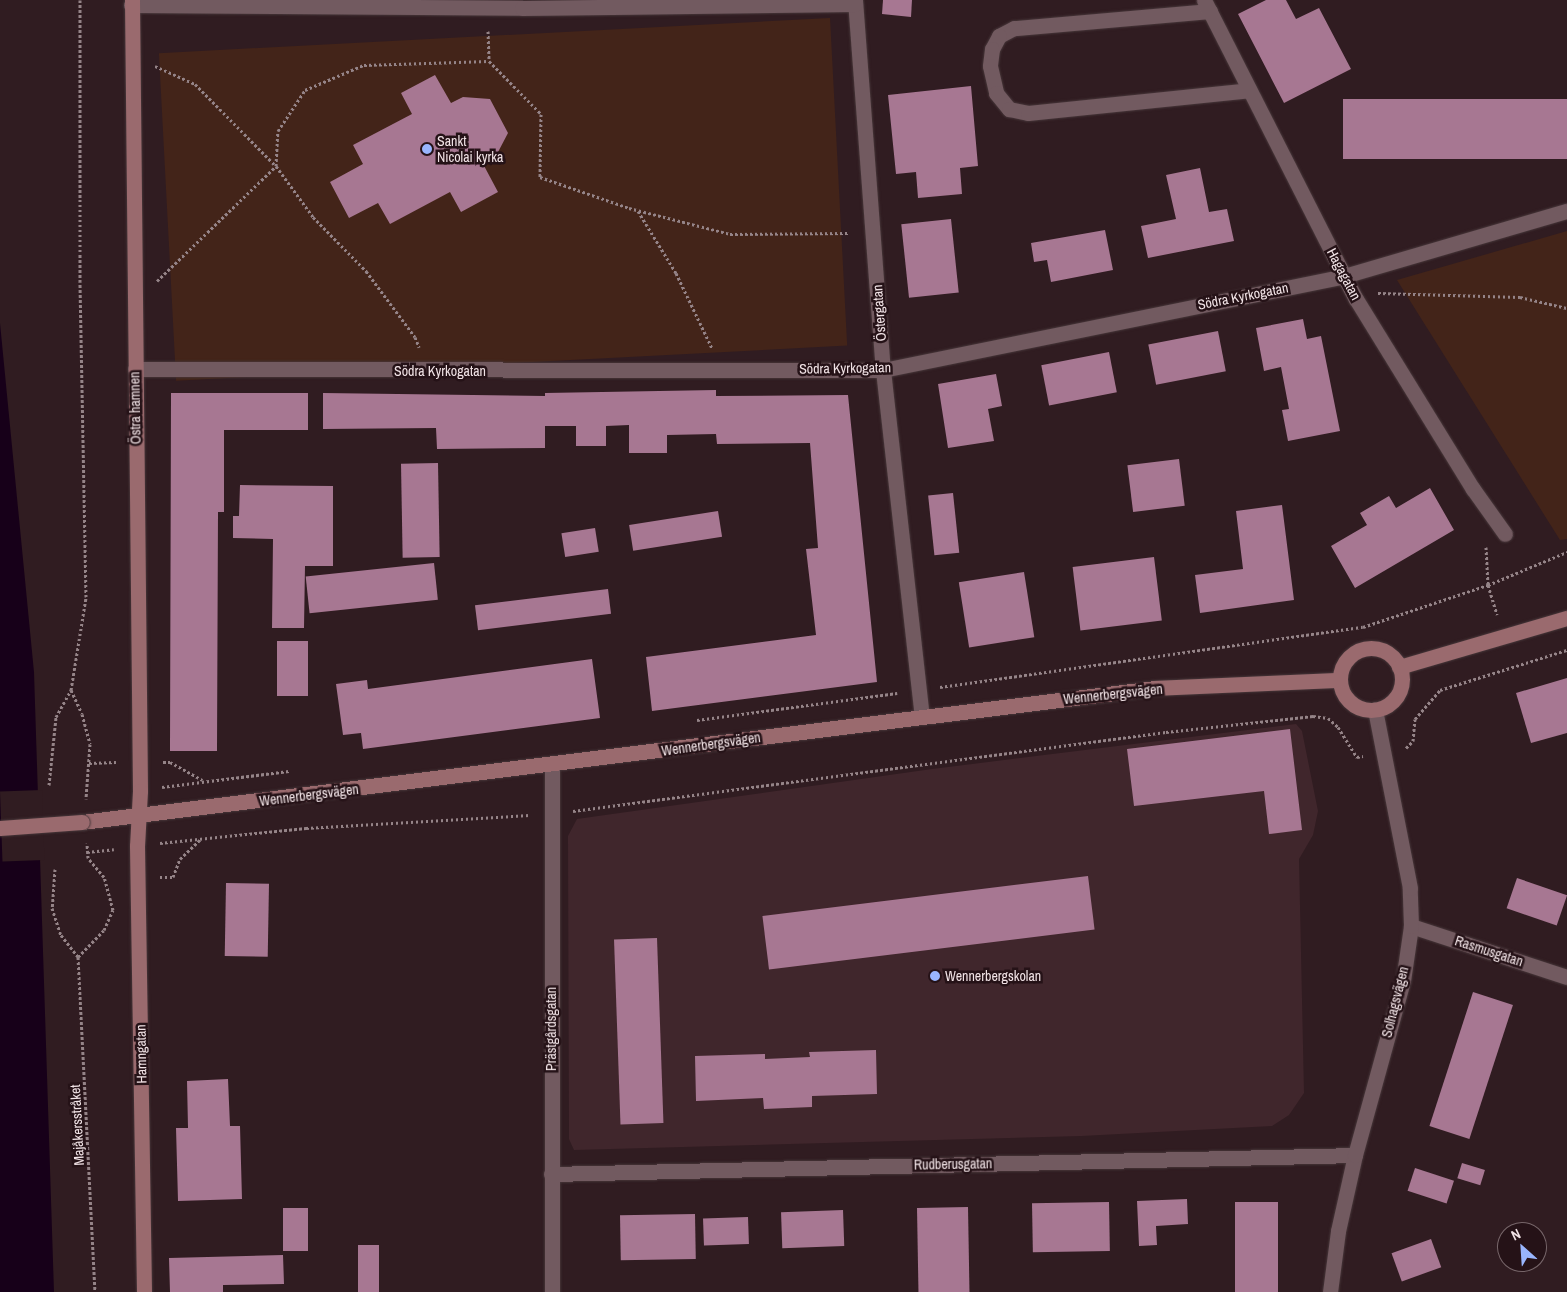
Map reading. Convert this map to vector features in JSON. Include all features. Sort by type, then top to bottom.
[{"type":"main road","name":"Östra hamnen","points":[[132,2],[133,304],[139,815]]},
{"type":"main road","points":[[1399,668],[1567,618]]},
{"type":"main road","points":[[1361,650],[1384,651],[1399,668],[1401,681],[1398,694],[1388,704],[1375,709],[1361,708],[1348,700],[1340,680],[1344,665],[1361,650]]},
{"type":"main road","name":"Wennerbergsvägen","points":[[0,828],[82,822],[552,765],[922,715],[1155,688],[1340,680]]},
{"type":"main road","name":"Hamngatan","points":[[139,815],[144,1292]]},
{"type":"street","points":[[132,2],[469,4],[488,8],[522,4],[855,2]]},
{"type":"street","name":"Östergatan","points":[[855,2],[883,370],[922,715]]},
{"type":"street","points":[[1207,5],[1014,28],[999,36],[992,49],[990,66],[996,93],[1009,109],[1028,113],[1249,90]]},
{"type":"street","name":"Hagagatan","points":[[1207,5],[1356,299],[1472,489],[1506,534]]},
{"type":"street","name":"Södra Kyrkogatan","points":[[134,369],[428,371],[883,370],[1344,276],[1567,211]]},
{"type":"street","name":"Solhagsvägen","points":[[1330,1292],[1338,1231],[1355,1155],[1403,981],[1411,926],[1410,888],[1375,709]]},
{"type":"street","name":"Prästgårdsgatan","points":[[552,765],[552,1292]]},
{"type":"street","name":"Rasmusgatan","points":[[1411,926],[1567,977]]},
{"type":"street","name":"Rudberusgatan","points":[[551,1174],[1355,1155]]},
{"type":"path","points":[[49,785],[56,717],[71,690],[86,597],[87,551],[81,413],[80,0]]},
{"type":"path","points":[[488,8],[489,61],[541,114],[540,177],[638,210],[730,234],[872,232]]},
{"type":"path","points":[[133,304],[276,166],[278,131],[305,90],[364,65],[489,61]]},
{"type":"path","points":[[132,62],[163,67],[196,84],[276,166],[313,217],[366,271],[415,337],[428,371]]},
{"type":"path","points":[[638,210],[676,273],[722,369]]},
{"type":"path","points":[[1356,299],[1383,292],[1520,297],[1567,308]]},
{"type":"path","points":[[1488,586],[1486,542],[1506,534]]},
{"type":"path","points":[[692,720],[1323,635],[1364,627],[1488,586],[1567,552]]},
{"type":"path","points":[[202,839],[306,828],[551,814],[1166,732],[1313,716],[1328,718],[1338,727],[1357,757],[1405,749],[1413,741],[1416,719],[1440,690],[1567,650]]},
{"type":"path","points":[[71,690],[82,714],[90,744],[86,799]]},
{"type":"path","points":[[202,780],[299,770]]},
{"type":"path","points":[[55,869],[52,908],[61,935],[78,957],[104,930],[113,910],[104,877],[88,858],[87,852]]},
{"type":"path","name":"Majåkersstråket","points":[[78,957],[95,1292]]},
{"type":"shaded area","points":[[830,18],[847,346],[176,381],[159,53]]},
{"type":"shaded area","points":[[1567,231],[1567,539],[1560,540],[1397,280]]},
{"type":"shaded area","points":[[0,323],[34,672],[54,1292],[0,1292]]},
{"type":"shaded area","name":"Wennerbergskolan","points":[[1296,724],[1302,731],[1318,811],[1313,835],[1299,859],[1304,1093],[1289,1115],[1272,1126],[1081,1136],[574,1150],[569,1139],[568,836],[577,819],[932,769]]},
{"type":"pier","points":[[42,790],[44,860],[2,861],[0,791]]},
{"type":"building","points":[[883,0],[912,0],[911,17],[882,14]]},
{"type":"building","points":[[1266,0],[1286,0],[1296,19],[1319,8],[1351,69],[1284,103],[1238,14]]},
{"type":"building","name":"Sankt Nicolai kyrka","points":[[435,75],[451,103],[463,97],[490,99],[508,133],[497,154],[482,162],[498,192],[461,212],[450,192],[390,224],[378,203],[349,218],[330,182],[363,164],[353,145],[412,114],[401,93]]},
{"type":"building","points":[[971,86],[978,166],[960,168],[962,194],[918,198],[916,172],[896,174],[888,95]]},
{"type":"building","points":[[1343,99],[1567,99],[1567,159],[1343,159]]},
{"type":"building","points":[[1200,168],[1209,212],[1227,209],[1234,241],[1148,258],[1141,226],[1176,219],[1166,175]]},
{"type":"building","points":[[951,219],[959,293],[909,298],[901,224]]},
{"type":"building","points":[[1105,230],[1113,270],[1051,282],[1047,260],[1034,262],[1031,243]]},
{"type":"building","points":[[1303,319],[1307,339],[1321,336],[1340,431],[1288,441],[1282,410],[1289,409],[1281,367],[1264,371],[1256,328]]},
{"type":"building","points":[[1218,331],[1226,371],[1156,385],[1148,345]]},
{"type":"building","points":[[1109,352],[1117,392],[1049,405],[1041,365]]},
{"type":"building","points":[[996,374],[1002,406],[988,409],[994,441],[948,448],[938,384]]},
{"type":"building","points":[[716,390],[716,396],[848,395],[877,682],[652,711],[646,657],[816,635],[806,549],[818,548],[810,443],[717,444],[716,434],[667,435],[667,453],[629,453],[629,425],[606,426],[606,446],[576,446],[576,426],[545,426],[545,448],[437,449],[436,428],[323,429],[323,393],[545,396],[545,393]]},
{"type":"building","points":[[171,393],[308,393],[308,430],[224,430],[224,512],[218,512],[217,751],[170,751]]},
{"type":"building","points":[[1179,459],[1185,506],[1133,512],[1127,465]]},
{"type":"building","points":[[438,463],[440,557],[403,558],[401,464]]},
{"type":"building","points":[[240,485],[333,486],[333,566],[305,566],[304,628],[272,628],[273,539],[233,538],[233,516],[239,516]]},
{"type":"building","points":[[1430,488],[1454,530],[1355,588],[1331,546],[1367,525],[1360,513],[1389,496],[1396,508]]},
{"type":"building","points":[[953,493],[959,553],[934,555],[928,496]]},
{"type":"building","points":[[1282,505],[1294,600],[1200,613],[1195,575],[1243,569],[1236,511]]},
{"type":"building","points":[[718,511],[722,537],[633,551],[629,525]]},
{"type":"building","points":[[595,528],[599,552],[565,557],[561,533]]},
{"type":"building","points":[[1154,557],[1162,621],[1080,631],[1073,567]]},
{"type":"building","points":[[434,563],[438,600],[310,613],[306,576]]},
{"type":"building","points":[[1024,572],[1034,637],[969,648],[959,582]]},
{"type":"building","points":[[608,589],[611,614],[478,630],[475,605]]},
{"type":"building","points":[[277,641],[308,641],[308,696],[277,696]]},
{"type":"building","points":[[592,659],[600,718],[363,749],[361,733],[343,735],[336,684],[367,680],[368,689]]},
{"type":"building","points":[[1567,678],[1567,733],[1531,743],[1516,693]]},
{"type":"building","points":[[1290,729],[1302,830],[1269,834],[1264,791],[1134,806],[1127,749]]},
{"type":"building","points":[[1088,876],[1095,930],[769,970],[762,916]]},
{"type":"building","points":[[1517,878],[1567,895],[1557,926],[1507,908]]},
{"type":"building","points":[[226,883],[269,884],[268,957],[225,956]]},
{"type":"building","points":[[657,938],[663,1123],[620,1124],[614,940]]},
{"type":"building","points":[[1473,992],[1513,1005],[1469,1139],[1429,1126]]},
{"type":"building","points":[[876,1050],[877,1094],[812,1096],[812,1107],[764,1109],[763,1098],[696,1101],[695,1056],[765,1054],[765,1059],[810,1057],[809,1052]]},
{"type":"building","points":[[228,1079],[230,1126],[240,1126],[242,1199],[178,1201],[176,1128],[188,1128],[187,1081]]},
{"type":"building","points":[[1462,1163],[1485,1170],[1480,1185],[1457,1178]]},
{"type":"building","points":[[1415,1168],[1454,1181],[1447,1203],[1408,1191]]},
{"type":"building","points":[[1187,1199],[1188,1224],[1156,1226],[1157,1245],[1139,1246],[1137,1201]]},
{"type":"building","points":[[1109,1202],[1110,1251],[1033,1252],[1032,1203]]},
{"type":"building","points":[[1235,1202],[1278,1202],[1278,1292],[1235,1292]]},
{"type":"building","points":[[968,1207],[969,1292],[918,1292],[917,1208]]},
{"type":"building","points":[[283,1208],[308,1208],[308,1251],[283,1251]]},
{"type":"building","points":[[843,1210],[844,1246],[782,1248],[781,1212]]},
{"type":"building","points":[[695,1214],[696,1259],[621,1260],[620,1215]]},
{"type":"building","points":[[748,1217],[749,1244],[704,1246],[703,1219]]},
{"type":"building","points":[[1431,1239],[1441,1267],[1402,1282],[1392,1253]]},
{"type":"building","points":[[358,1245],[379,1245],[379,1292],[358,1292]]},
{"type":"building","points":[[283,1255],[284,1284],[223,1285],[223,1292],[170,1292],[169,1258]]},
{"type":"place","name":"Sankt Nicolai kyrka","points":[[427,149]]},
{"type":"place","name":"Wennerbergskolan","points":[[935,976]]}]
